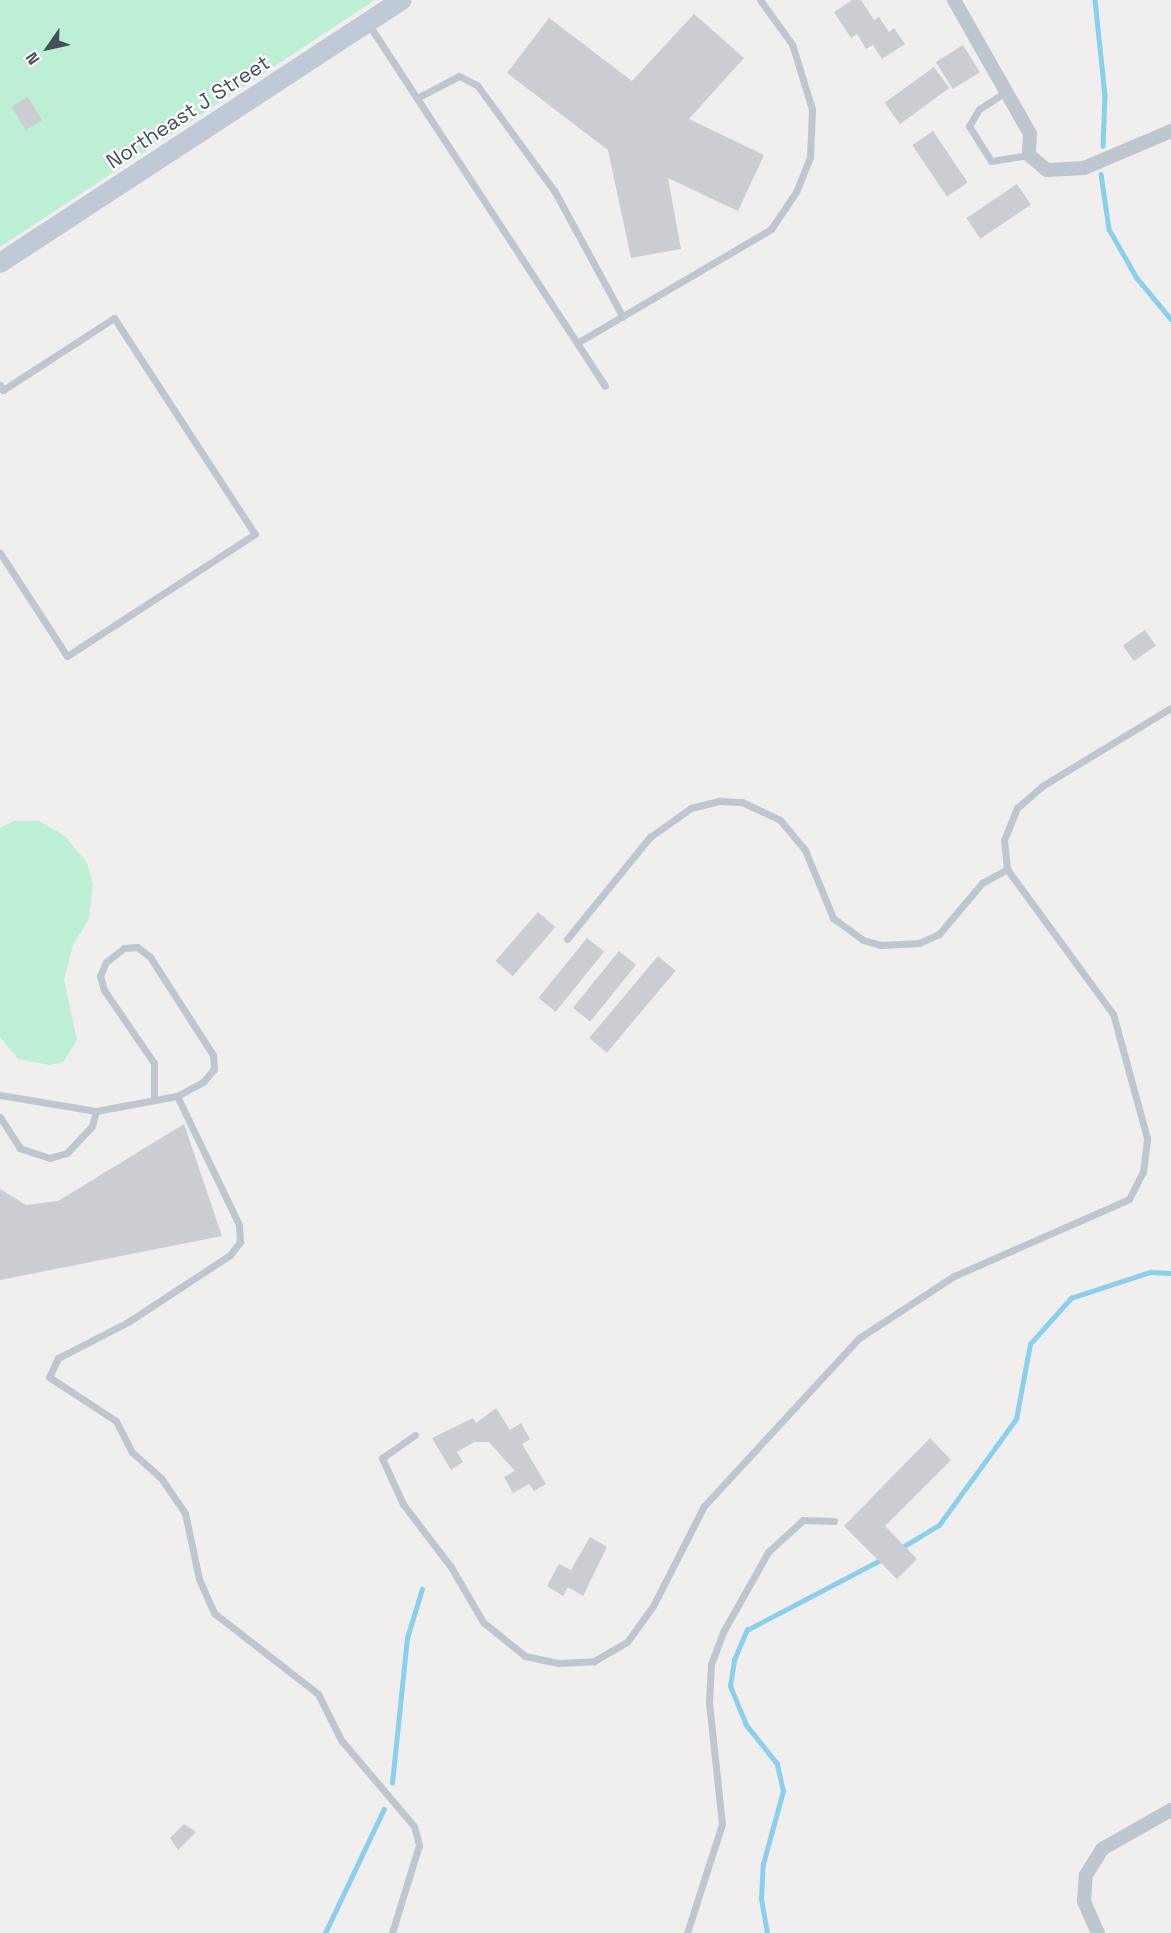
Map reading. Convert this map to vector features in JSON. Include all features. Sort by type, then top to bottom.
[{"type":"street","name":"Northeast J Street","points":[[0,263],[402,0]]},
{"type":"street","points":[[954,0],[984,48],[1004,93],[1030,134],[1029,155],[1047,170],[1084,168],[1171,131]]},
{"type":"street","points":[[1098,1933],[1084,1901],[1086,1875],[1102,1849],[1171,1810]]},
{"type":"lane","points":[[577,343],[771,229],[796,192],[810,157],[812,109],[792,44],[760,0]]},
{"type":"lane","points":[[367,23],[605,386]]},
{"type":"lane","points":[[417,98],[459,76],[477,85],[555,192],[623,317]]},
{"type":"lane","points":[[1004,93],[979,109],[969,126],[991,161],[1029,155]]},
{"type":"lane","points":[[0,385],[3,390],[114,318],[255,534],[67,656],[0,553]]},
{"type":"lane","points":[[415,1435],[382,1458],[403,1504],[451,1567],[483,1622],[525,1656],[559,1663],[594,1661],[627,1642],[653,1606],[704,1506],[859,1338],[954,1276],[1129,1199],[1143,1172],[1147,1138],[1113,1014],[1007,869],[1004,840],[1017,808],[1042,786],[1171,708]]},
{"type":"lane","points":[[567,939],[650,837],[691,808],[720,801],[742,802],[780,820],[805,850],[833,918],[863,940],[881,945],[919,943],[939,934],[982,883],[1007,869]]},
{"type":"lane","points":[[0,1095],[96,1111],[177,1096],[202,1083],[214,1069],[213,1055],[150,957],[136,946],[124,948],[106,962],[100,976],[104,990],[154,1063],[154,1100]]},
{"type":"lane","points":[[177,1096],[240,1225],[240,1242],[230,1255],[128,1323],[58,1358],[49,1377],[116,1421],[132,1452],[161,1478],[185,1513],[199,1579],[214,1613],[318,1694],[341,1740],[414,1826],[419,1845],[392,1933]]},
{"type":"lane","points":[[0,1117],[20,1148],[50,1158],[67,1153],[92,1126],[96,1111]]},
{"type":"lane","points":[[687,1933],[722,1824],[709,1702],[715,1653],[768,1552],[803,1520],[834,1521]]},
{"type":"green space","points":[[0,0],[375,0],[0,247]]},
{"type":"green space","points":[[14,821],[39,821],[65,836],[87,863],[93,884],[89,919],[73,945],[64,980],[77,1040],[63,1062],[50,1065],[18,1059],[0,1037],[0,828]]},
{"type":"building","points":[[852,0],[861,0],[874,20],[879,17],[889,32],[894,28],[905,44],[882,59],[873,45],[866,49],[857,34],[851,38],[834,12]]},
{"type":"building","points":[[694,14],[744,58],[689,119],[764,155],[738,211],[668,178],[681,249],[631,258],[608,150],[507,73],[549,18],[632,81]]},
{"type":"building","points":[[963,45],[980,72],[953,89],[936,62]]},
{"type":"building","points":[[934,67],[949,88],[900,124],[885,103]]},
{"type":"building","points":[[28,97],[42,120],[26,130],[12,107]]},
{"type":"building","points":[[933,131],[968,182],[947,196],[912,145]]},
{"type":"building","points":[[1017,184],[1031,205],[980,239],[966,218]]},
{"type":"building","points":[[1145,630],[1156,646],[1134,661],[1123,645]]},
{"type":"building","points":[[538,912],[555,927],[513,976],[495,961]]},
{"type":"building","points":[[587,938],[604,952],[556,1012],[539,998]]},
{"type":"building","points":[[619,951],[636,965],[590,1022],[573,1008]]},
{"type":"building","points":[[658,956],[676,971],[607,1053],[589,1038]]},
{"type":"building","points":[[184,1124],[222,1236],[0,1280],[0,1189],[26,1205],[58,1201]]},
{"type":"building","points":[[496,1408],[510,1430],[521,1423],[530,1439],[522,1444],[546,1484],[534,1491],[529,1484],[513,1493],[504,1477],[515,1471],[489,1442],[474,1442],[457,1452],[463,1462],[451,1470],[432,1438],[473,1418],[476,1423]]},
{"type":"building","points":[[930,1438],[951,1460],[885,1526],[917,1559],[897,1579],[844,1526]]},
{"type":"building","points":[[590,1537],[607,1547],[583,1596],[568,1587],[563,1596],[547,1586],[559,1564],[571,1570]]},
{"type":"building","points":[[184,1824],[196,1832],[178,1850],[170,1838]]},
{"type":"waterway","points":[[1095,0],[1105,95],[1103,146]]},
{"type":"waterway","points":[[1101,174],[1109,229],[1137,278],[1171,319]]},
{"type":"waterway","points":[[901,1548],[939,1525],[1016,1419],[1030,1344],[1071,1298],[1150,1272],[1171,1273]]},
{"type":"waterway","points":[[767,1933],[761,1898],[763,1864],[783,1791],[777,1764],[746,1725],[730,1686],[734,1660],[747,1630],[884,1558]]},
{"type":"waterway","points":[[392,1783],[407,1638],[422,1589]]},
{"type":"waterway","points":[[325,1933],[384,1809]]}]
